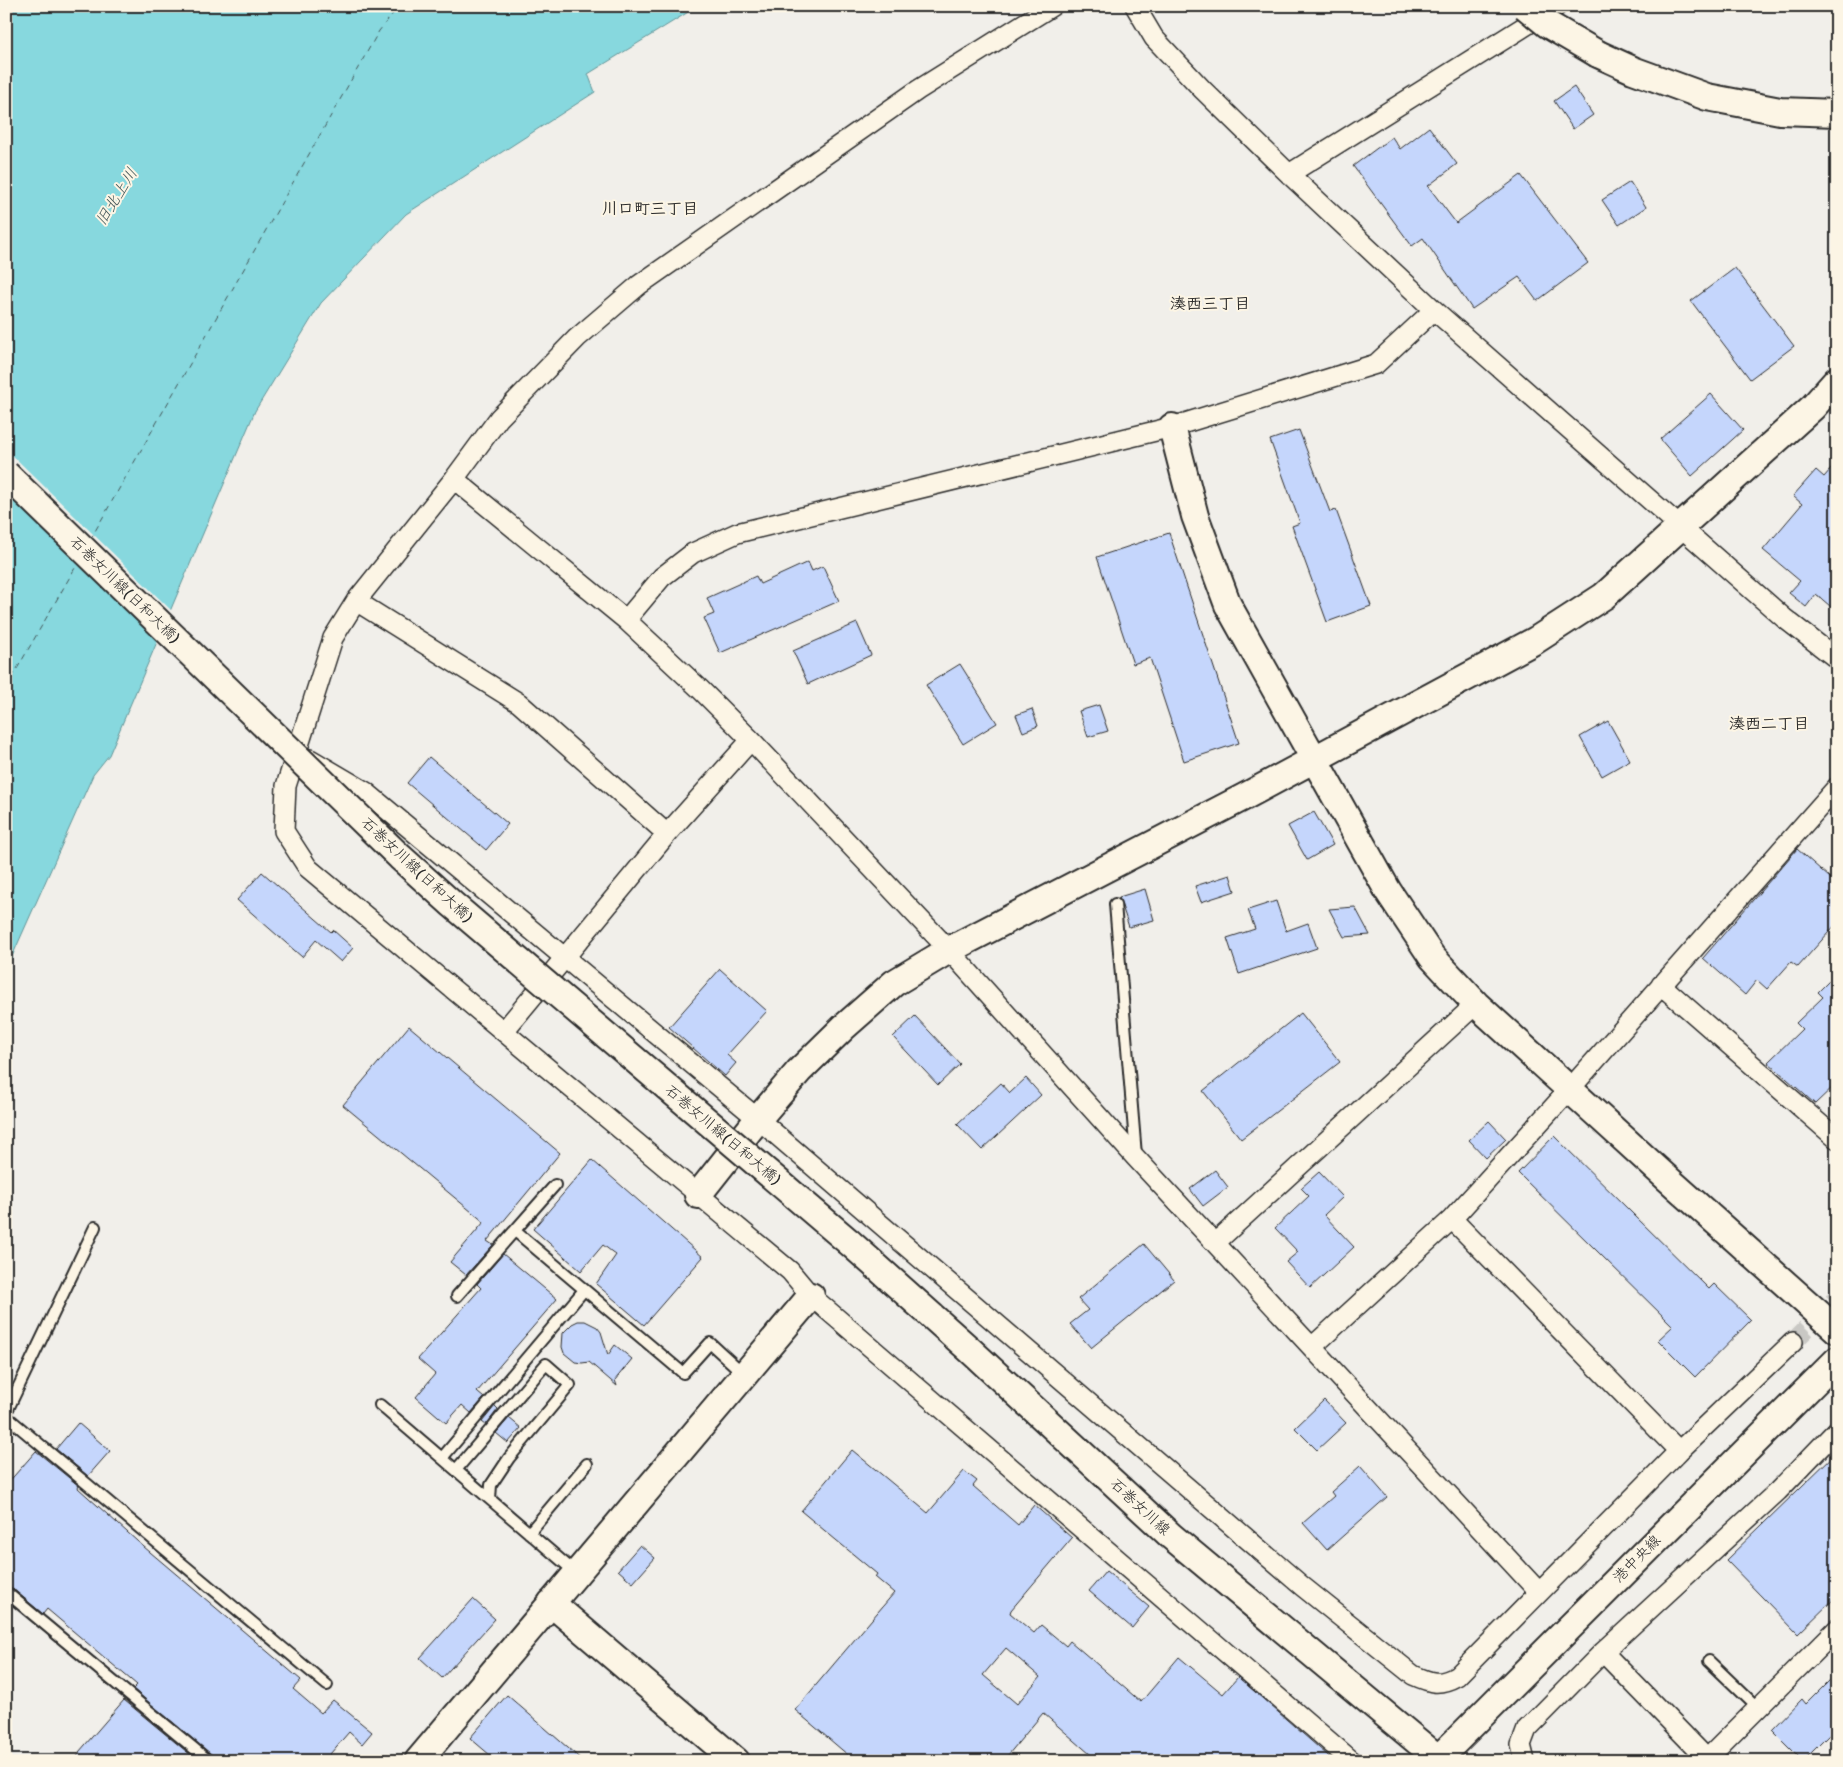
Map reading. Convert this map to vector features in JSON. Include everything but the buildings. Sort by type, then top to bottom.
[{"type":"street","points":[[1052,6],[918,90],[639,285],[577,338],[499,418],[454,479],[356,601],[333,638],[286,786],[284,831],[308,868],[790,1271],[811,1296],[1352,1761]]},
{"type":"street","points":[[1134,6],[1154,38],[1203,90],[1289,174],[1434,310],[1680,528],[1784,618],[1837,659]]},
{"type":"street","points":[[1526,6],[1547,24],[1598,54],[1633,70],[1707,97],[1780,111],[1837,113]]},
{"type":"street","points":[[1289,174],[1557,6]]},
{"type":"street","points":[[626,620],[662,578],[693,553],[737,533],[1172,427],[1376,364],[1434,310]]},
{"type":"street","points":[[698,1195],[799,1071],[844,1027],[894,983],[949,950],[1536,640],[1604,596],[1813,407],[1837,380]]},
{"type":"street","points":[[1172,427],[1194,516],[1228,605],[1388,891],[1432,957],[1476,1004],[1569,1090],[1837,1330]]},
{"type":"street","name":"石巻女川線(日和大橋)","points":[[6,474],[426,880],[849,1242]]},
{"type":"street","points":[[454,479],[626,620],[751,740],[949,950],[1136,1158],[1538,1592]]},
{"type":"street","points":[[356,601],[519,703],[667,834]]},
{"type":"street","points":[[504,1031],[667,834],[751,740]]},
{"type":"street","points":[[297,751],[366,792],[758,1119],[1302,1586],[1413,1676],[1431,1683],[1445,1682],[1457,1676],[1679,1451],[1793,1342]]},
{"type":"street","points":[[1312,1347],[1452,1219],[1836,790]]},
{"type":"street","points":[[1661,985],[1837,1139]]},
{"type":"street","points":[[1215,1243],[1476,1004]]},
{"type":"street","points":[[1452,1219],[1679,1451]]},
{"type":"street","name":"石巻女川線","points":[[849,1242],[970,1350],[1171,1536],[1438,1760]]},
{"type":"street","points":[[418,1761],[811,1296]]},
{"type":"street","name":"港中央線","points":[[1438,1760],[1837,1360]]},
{"type":"street","points":[[1526,1761],[1521,1745],[1527,1729],[1602,1652],[1778,1491],[1837,1430]]},
{"type":"street","points":[[551,1603],[736,1761]]},
{"type":"street","points":[[1602,1652],[1708,1760],[1837,1629]]},
{"type":"lane","points":[[1115,904],[1136,1158]]},
{"type":"lane","points":[[457,1296],[555,1185]]},
{"type":"lane","points":[[95,1227],[6,1414],[327,1685]]},
{"type":"lane","points":[[515,1231],[683,1373],[710,1343],[744,1375]]},
{"type":"lane","points":[[442,1458],[584,1290]]},
{"type":"lane","points":[[456,1470],[546,1364],[570,1385],[509,1458],[491,1485],[490,1499]]},
{"type":"lane","points":[[380,1405],[576,1573]]},
{"type":"lane","points":[[529,1533],[587,1464]]},
{"type":"lane","points":[[6,1592],[209,1761]]},
{"type":"lane","points":[[1709,1662],[1759,1709]]},
{"type":"water","name":"旧北上川","points":[[6,6],[698,6],[588,74],[595,92],[406,214],[321,303],[255,411],[109,755],[93,775],[6,970]]},
{"type":"pier","points":[[6,449],[173,612],[160,641],[6,490]]},
{"type":"ferry route","points":[[90,540],[379,31],[399,6]]},
{"type":"ferry route","points":[[6,688],[79,561]]},
{"type":"tunnel","points":[[1793,1342],[1837,1298]]},
{"type":"district","name":"川口町三丁目","points":[[650,209]]},
{"type":"district","name":"湊西三丁目","points":[[1210,304]]},
{"type":"district","name":"湊西二丁目","points":[[1769,724]]}]
